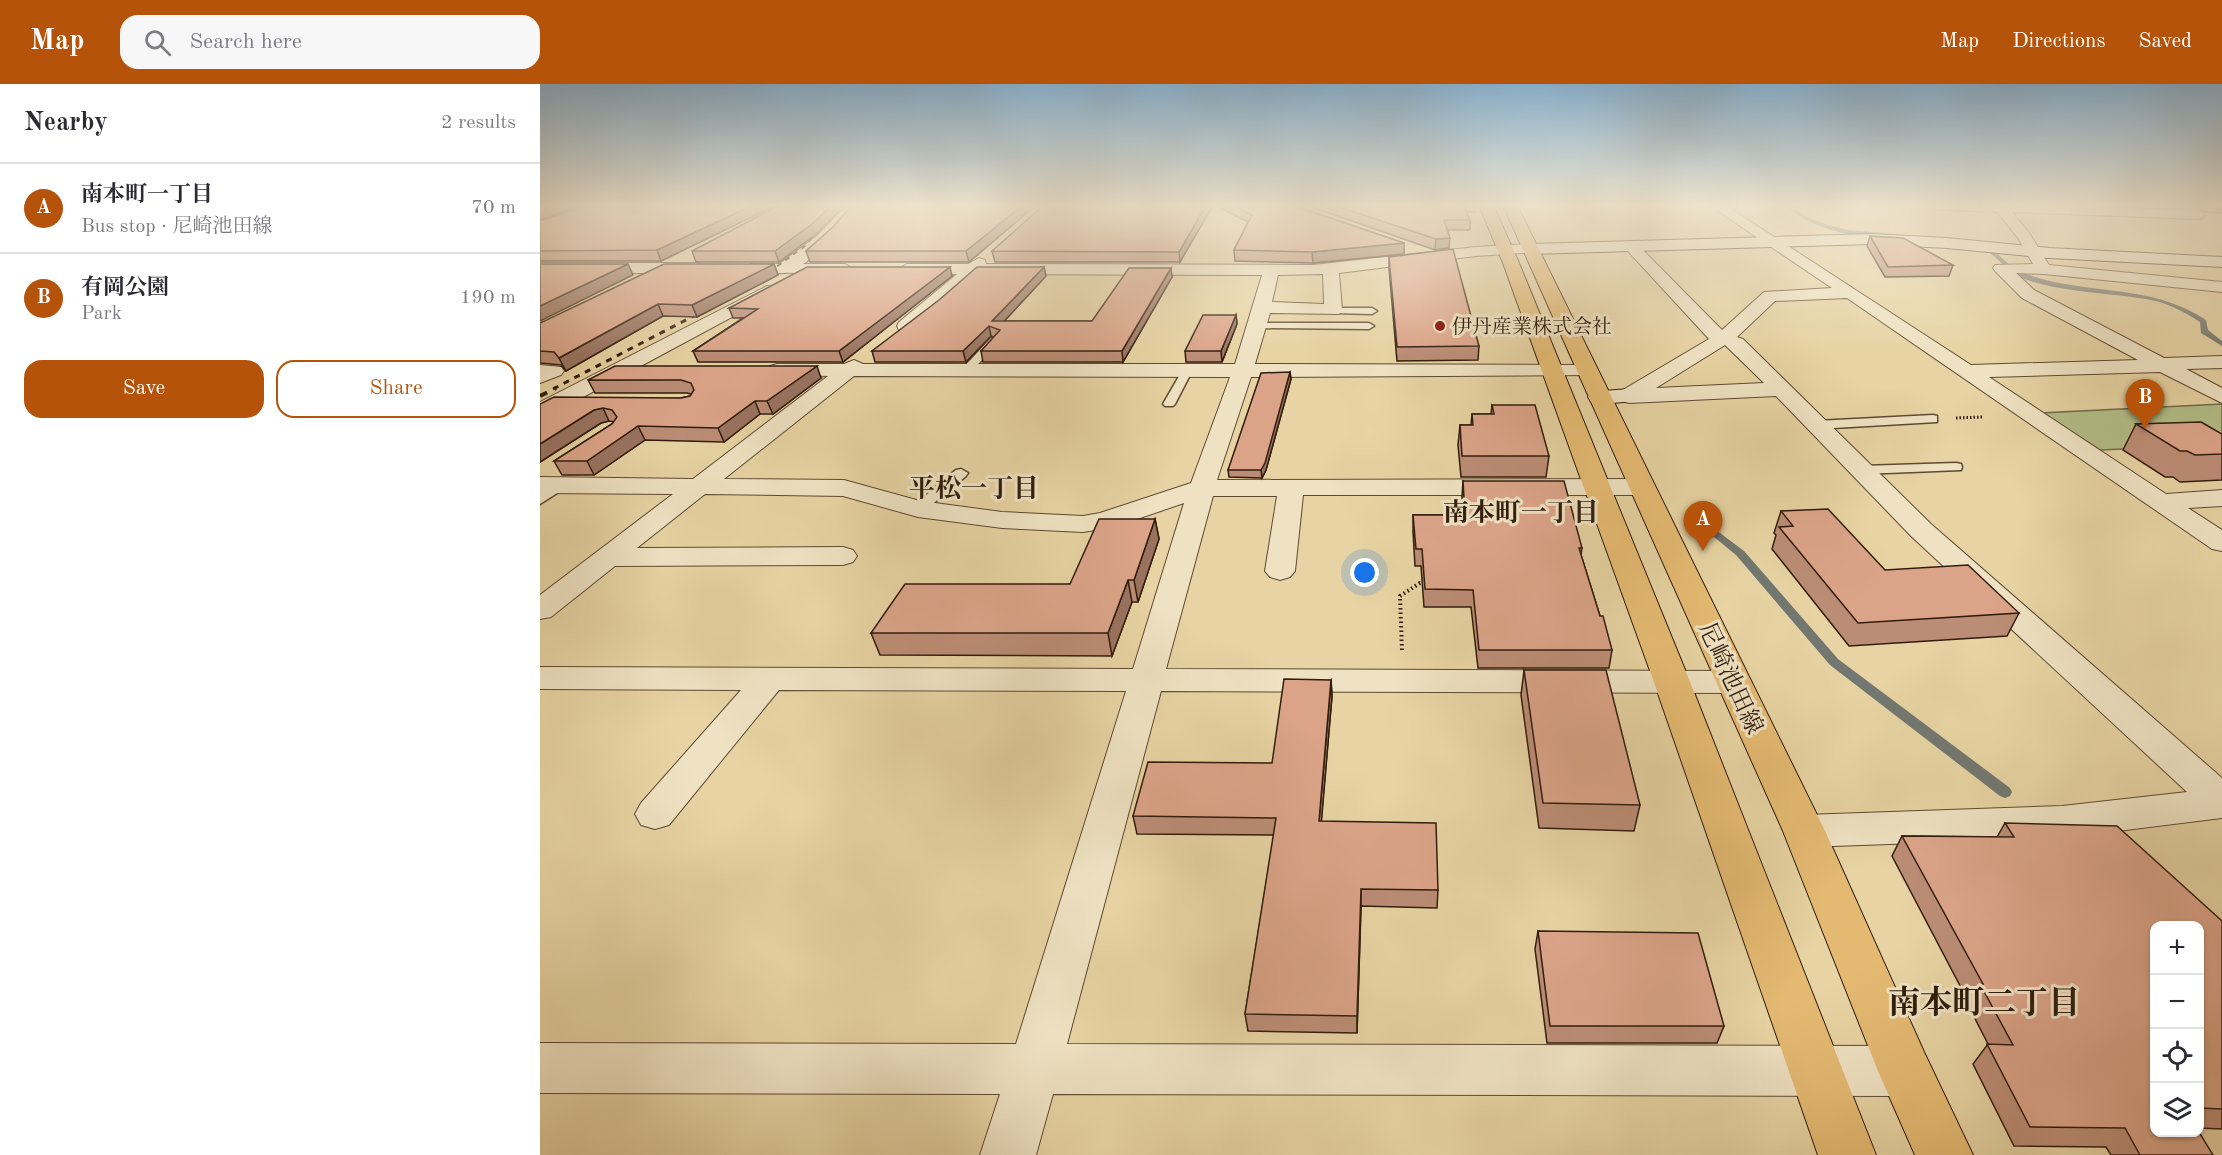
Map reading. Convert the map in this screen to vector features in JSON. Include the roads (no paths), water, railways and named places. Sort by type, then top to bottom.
[{"type":"main road","name":"尼崎池田線","points":[[1520,255],[1552,371],[1672,682],[1847,1155]]},
{"type":"main road","name":"尼崎池田線","points":[[1522,255],[1605,388],[1641,487],[1804,831],[1905,1071],[1944,1155]]},
{"type":"street","points":[[633,284],[693,255]]},
{"type":"street","points":[[784,269],[803,255]]},
{"type":"street","points":[[1429,255],[1435,257]]},
{"type":"street","points":[[890,269],[980,262],[1271,271],[1331,270],[1456,255]]},
{"type":"street","points":[[1639,255],[1712,333],[1736,343],[1921,530],[2222,802]]},
{"type":"street","points":[[1793,255],[2222,543]]},
{"type":"street","points":[[2034,255],[2044,269]]},
{"type":"street","points":[[2100,255],[2222,262]]},
{"type":"street","points":[[540,610],[934,304],[980,262]]},
{"type":"street","points":[[540,268],[855,269]]},
{"type":"street","points":[[549,406],[809,268]]},
{"type":"street","points":[[2222,287],[2044,269],[2001,268],[2028,294],[2222,396]]},
{"type":"street","points":[[1260,316],[1333,310],[1331,270]]},
{"type":"street","points":[[1008,1155],[1202,488],[1244,371],[1271,271]]},
{"type":"street","points":[[1605,388],[1728,335],[1770,296],[1850,293]]},
{"type":"street","points":[[1967,371],[2222,362]]},
{"type":"street","points":[[617,370],[663,370]]},
{"type":"street","points":[[756,370],[1552,371],[1605,388],[1781,389]]},
{"type":"street","points":[[540,371],[554,371],[540,378]]},
{"type":"street","points":[[549,406],[604,402]]},
{"type":"street","points":[[548,482],[844,488],[918,509],[1002,520],[1083,524],[1104,521],[1202,488],[1641,487]]},
{"type":"street","points":[[1280,571],[1291,488]]},
{"type":"street","points":[[2162,502],[2222,498]]},
{"type":"street","points":[[609,557],[843,556]]},
{"type":"street","points":[[540,678],[1732,682]]},
{"type":"street","points":[[656,814],[769,679]]},
{"type":"street","points":[[1804,831],[2062,822],[2222,802]]},
{"type":"street","points":[[540,1068],[1905,1071]]},
{"type":"lane","points":[[1333,310],[1372,311]]},
{"type":"lane","points":[[1260,316],[1368,326]]},
{"type":"lane","points":[[966,371],[995,339]]},
{"type":"lane","points":[[1169,404],[1187,371]]},
{"type":"lane","points":[[1816,424],[1933,419]]},
{"type":"lane","points":[[1862,470],[1956,467]]},
{"type":"lane","points":[[918,509],[962,473]]},
{"type":"waterway","points":[[1996,255],[2008,266]]},
{"type":"waterway","points":[[2014,271],[2032,279],[2064,286],[2148,297],[2168,302],[2204,321],[2204,331],[2222,344]]},
{"type":"waterway","points":[[1712,530],[1740,553],[1834,662],[2005,792]]},
{"type":"railway","points":[[761,278],[793,255]]},
{"type":"railway","points":[[553,389],[707,309]]},
{"type":"railway","points":[[540,396],[556,388]]},
{"type":"place","name":"伊丹産業株式会社","points":[[1440,326]]},
{"type":"place","name":"有岡公園","points":[[2145,429]]},
{"type":"place","name":"南本町一丁目","points":[[1703,551]]},
{"type":"district","name":"平松一丁目","points":[[974,488]]},
{"type":"district","name":"南本町一丁目","points":[[1521,512]]},
{"type":"district","name":"南本町二丁目","points":[[1984,1002]]}]
